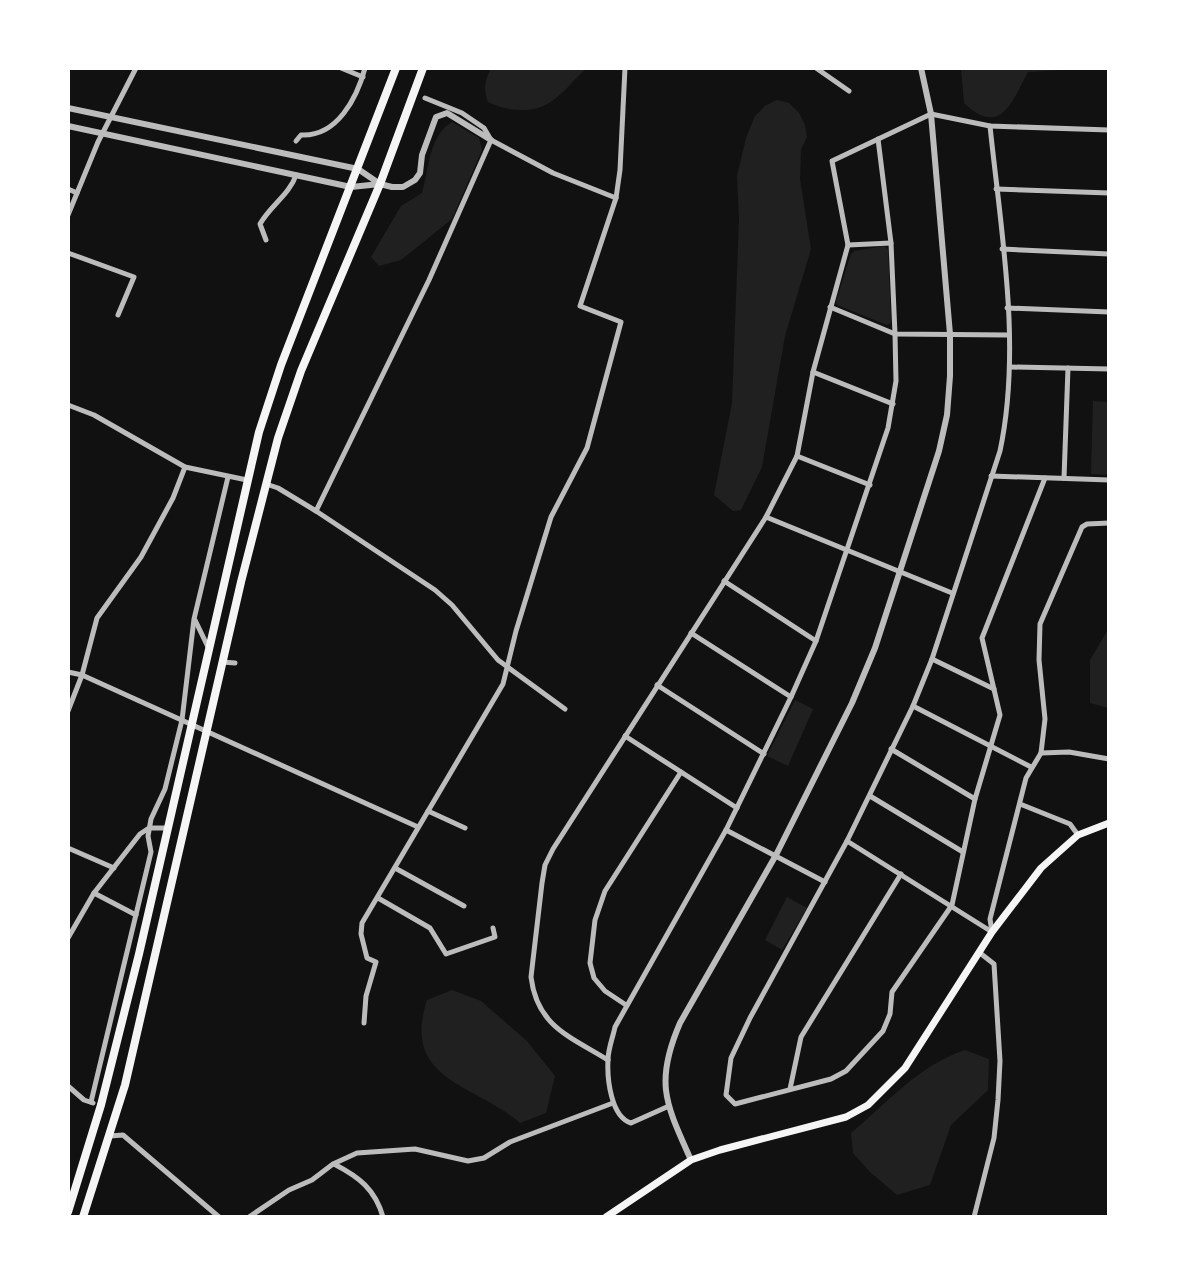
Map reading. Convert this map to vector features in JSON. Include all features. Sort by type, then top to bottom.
[{"type":"highway","points":[[68,1212],[101,1105],[259,432],[281,365],[396,68]]},
{"type":"highway","points":[[83,1217],[125,1085],[265,484],[301,371],[380,184],[423,68]]},
{"type":"main road","points":[[606,1217],[691,1160],[846,1117],[868,1105],[905,1068],[992,932],[1041,868],[1078,835],[1109,823]]},
{"type":"street","points":[[68,215],[103,133],[136,68]]},
{"type":"street","points":[[341,68],[363,77]]},
{"type":"street","points":[[296,141],[301,135],[317,134],[331,126],[354,100],[365,68]]},
{"type":"street","points":[[364,1023],[366,996],[376,962],[367,958],[361,934],[362,923],[503,684],[551,517],[587,448],[621,324],[580,306],[616,198],[625,68]]},
{"type":"street","points":[[816,68],[849,91]]},
{"type":"street","points":[[691,1160],[664,1090],[673,1039],[776,855],[852,703],[871,657],[939,451],[947,415],[950,334],[931,114],[921,68]]},
{"type":"street","points":[[425,98],[462,113],[484,128],[491,140]]},
{"type":"street","points":[[68,108],[358,169],[380,184]]},
{"type":"street","points":[[68,126],[351,187],[380,184],[403,187],[420,173],[422,155],[436,117],[447,113],[553,173],[616,198]]},
{"type":"street","points":[[608,1060],[552,1026],[533,994],[531,977],[545,865],[766,517],[797,456],[813,372],[848,245],[832,161],[931,114],[990,126],[1109,130]]},
{"type":"street","points":[[990,126],[1011,367],[1000,451],[932,659],[913,706],[847,841],[731,1058],[726,1095],[735,1104],[831,1079],[846,1071],[883,1031],[890,1014],[892,992],[952,905],[975,799],[1000,715],[982,638],[1045,478]]},
{"type":"street","points":[[669,1106],[631,1123],[619,1117],[613,1103],[608,1060],[615,1027],[726,830],[791,697],[816,641],[888,428],[896,381],[895,334],[891,243],[878,139]]},
{"type":"street","points":[[316,511],[429,280],[491,140]]},
{"type":"street","points":[[266,240],[260,224],[268,210],[293,186],[296,175]]},
{"type":"street","points":[[68,189],[77,193]]},
{"type":"street","points":[[996,189],[1109,193]]},
{"type":"street","points":[[848,245],[891,243]]},
{"type":"street","points":[[1002,249],[1109,254]]},
{"type":"street","points":[[68,253],[134,277],[118,315]]},
{"type":"street","points":[[830,307],[895,334],[1008,335]]},
{"type":"street","points":[[1007,308],[1109,312]]},
{"type":"street","points":[[1011,367],[1109,369]]},
{"type":"street","points":[[1064,478],[1068,368]]},
{"type":"street","points":[[813,372],[893,404]]},
{"type":"street","points":[[68,405],[94,415],[185,467],[248,480]]},
{"type":"street","points":[[797,456],[870,485]]},
{"type":"street","points":[[68,711],[82,675],[97,618],[141,557],[173,498],[185,467]]},
{"type":"street","points":[[991,476],[1109,480]]},
{"type":"street","points":[[91,1102],[151,852],[148,836],[151,819],[165,789],[182,720],[194,619],[228,477]]},
{"type":"street","points":[[265,484],[278,488],[316,511],[435,590],[507,668],[565,709]]},
{"type":"street","points":[[766,517],[952,593]]},
{"type":"street","points":[[992,932],[990,919],[1020,804],[1031,767],[1041,753],[1045,719],[1039,660],[1040,624],[1082,527],[1109,523]]},
{"type":"street","points":[[724,581],[816,641]]},
{"type":"street","points":[[194,619],[209,648]]},
{"type":"street","points":[[691,633],[791,697]]},
{"type":"street","points":[[932,659],[994,689]]},
{"type":"street","points":[[222,662],[235,663]]},
{"type":"street","points":[[68,672],[82,675],[418,827]]},
{"type":"street","points":[[657,685],[764,754]]},
{"type":"street","points":[[913,706],[1031,767]]},
{"type":"street","points":[[625,736],[737,808]]},
{"type":"street","points":[[891,749],[975,799]]},
{"type":"street","points":[[1041,753],[1069,752],[1109,759]]},
{"type":"street","points":[[626,1005],[605,991],[594,978],[590,963],[595,920],[605,891],[681,772]]},
{"type":"street","points":[[870,796],[963,852]]},
{"type":"street","points":[[1020,804],[1070,824],[1078,835]]},
{"type":"street","points":[[428,811],[465,828]]},
{"type":"street","points":[[68,938],[94,893],[140,834],[149,828],[167,828]]},
{"type":"street","points":[[726,830],[825,882]]},
{"type":"street","points":[[847,841],[992,932]]},
{"type":"street","points":[[68,848],[114,868]]},
{"type":"street","points":[[395,868],[464,906]]},
{"type":"street","points":[[790,1089],[801,1037],[901,874]]},
{"type":"street","points":[[94,893],[136,915]]},
{"type":"street","points":[[378,898],[430,928],[446,954],[495,937],[493,928]]},
{"type":"street","points":[[974,1217],[994,1138],[1000,1061],[994,964],[980,953]]},
{"type":"street","points":[[68,1086],[84,1100],[101,1105]]},
{"type":"street","points":[[249,1217],[289,1190],[357,1153],[415,1149],[468,1161],[484,1158],[510,1142],[613,1103]]},
{"type":"street","points":[[110,1136],[123,1135],[219,1217]]},
{"type":"street","points":[[333,1164],[368,1187],[379,1202],[383,1217]]},
{"type":"shaded area","points":[[491,68],[587,68],[549,103],[534,109],[518,110],[488,102],[485,85]]},
{"type":"shaded area","points":[[961,68],[1092,68],[1028,72],[1004,112],[987,117],[964,103]]},
{"type":"shaded area","points":[[777,100],[789,103],[805,125],[807,137],[801,150],[800,179],[811,249],[785,336],[762,467],[741,510],[733,511],[714,495],[732,403],[739,219],[737,176],[755,116]]},
{"type":"shaded area","points":[[452,122],[479,138],[482,150],[452,219],[401,260],[379,266],[371,257],[401,206],[422,193],[434,144]]},
{"type":"shaded area","points":[[884,246],[888,249],[891,323],[887,325],[837,305],[836,301],[851,254]]},
{"type":"shaded area","points":[[1093,401],[1109,402],[1109,475],[1091,474]]},
{"type":"shaded area","points":[[1109,628],[1109,708],[1090,703],[1090,660]]},
{"type":"shaded area","points":[[795,700],[813,709],[788,766],[767,756]]},
{"type":"shaded area","points":[[787,897],[807,908],[782,950],[765,940]]},
{"type":"shaded area","points":[[452,990],[481,1001],[527,1041],[555,1076],[546,1113],[520,1123],[446,1077],[433,1064],[424,1048],[422,1027],[427,1000]]},
{"type":"shaded area","points":[[965,1050],[989,1059],[988,1090],[951,1125],[930,1185],[897,1195],[853,1153],[851,1133],[918,1075]]}]
